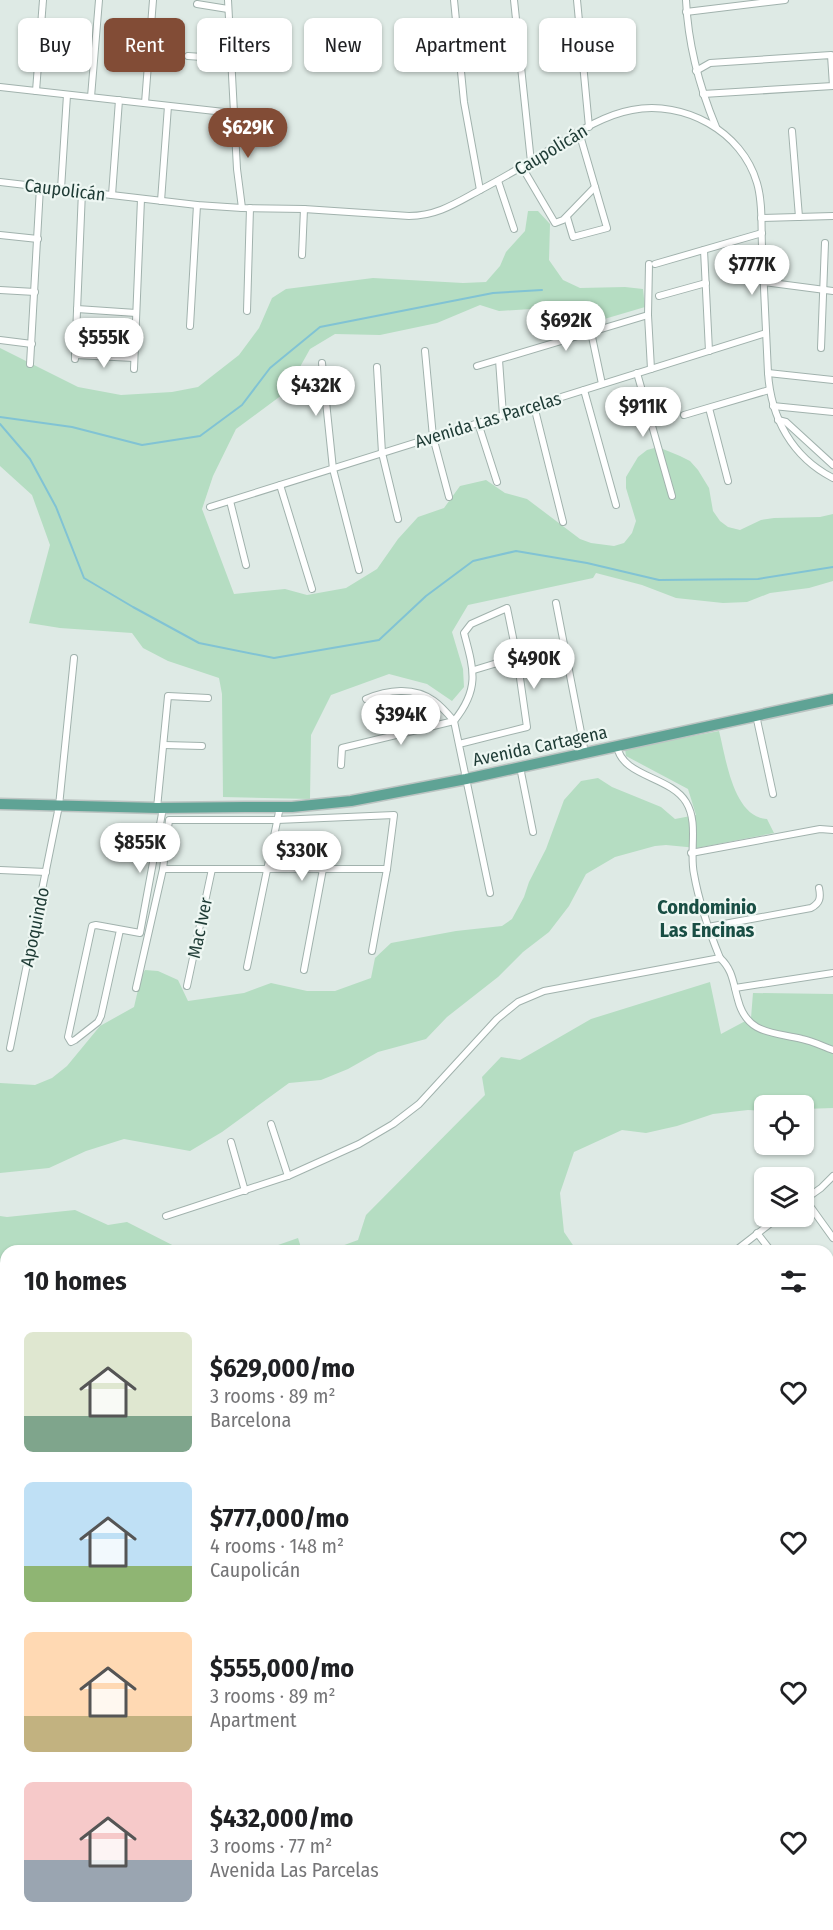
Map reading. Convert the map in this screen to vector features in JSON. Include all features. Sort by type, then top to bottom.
[{"type":"main road","name":"Avenida Cartagena","points":[[0,804],[160,808],[280,807],[351,801],[466,779],[833,699]]},
{"type":"street","points":[[36,91],[43,0]]},
{"type":"street","points":[[91,97],[99,0]]},
{"type":"street","points":[[146,103],[153,0]]},
{"type":"street","points":[[228,0],[228,18]]},
{"type":"street","points":[[454,0],[464,102],[480,190]]},
{"type":"street","points":[[514,0],[531,162]]},
{"type":"street","points":[[577,0],[589,127]]},
{"type":"street","points":[[686,0],[696,70],[716,128]]},
{"type":"street","points":[[686,12],[784,0]]},
{"type":"street","points":[[197,4],[228,9]]},
{"type":"street","points":[[696,70],[710,63],[831,55],[833,86],[703,94]]},
{"type":"street","points":[[188,56],[197,57]]},
{"type":"street","points":[[231,72],[242,208]]},
{"type":"street","points":[[0,87],[233,113]]},
{"type":"street","points":[[61,189],[67,95]]},
{"type":"street","points":[[112,195],[119,100]]},
{"type":"street","points":[[161,201],[168,106]]},
{"type":"street","name":"Caupolicán","points":[[0,182],[197,205],[425,215],[449,208],[579,132],[620,113],[653,108],[686,113],[716,128],[732,141],[750,166],[758,185],[768,373],[773,406],[788,438],[800,453],[815,467],[833,478]]},
{"type":"street","points":[[792,131],[799,217]]},
{"type":"street","points":[[567,217],[573,237],[607,228],[579,132]]},
{"type":"street","points":[[522,167],[555,223],[567,217],[596,187]]},
{"type":"street","points":[[498,181],[514,229]]},
{"type":"street","points":[[30,364],[40,187]]},
{"type":"street","points":[[82,191],[75,357],[134,358]]},
{"type":"street","points":[[134,369],[141,199]]},
{"type":"street","points":[[190,326],[197,205]]},
{"type":"street","points":[[247,311],[249,208]]},
{"type":"street","points":[[302,255],[304,209]]},
{"type":"street","points":[[761,218],[833,216]]},
{"type":"street","points":[[651,369],[648,315],[652,264],[762,233]]},
{"type":"street","points":[[0,235],[38,239]]},
{"type":"street","points":[[821,348],[825,243]]},
{"type":"street","points":[[704,250],[709,351]]},
{"type":"street","points":[[764,282],[833,291]]},
{"type":"street","points":[[658,296],[706,283]]},
{"type":"street","points":[[0,290],[35,292]]},
{"type":"street","points":[[77,309],[136,313]]},
{"type":"street","points":[[477,366],[648,315]]},
{"type":"street","points":[[591,332],[603,384]]},
{"type":"street","name":"Avenida Las Parcelas","points":[[210,507],[766,333]]},
{"type":"street","points":[[0,340],[32,344]]},
{"type":"street","points":[[425,351],[433,437],[449,497]]},
{"type":"street","points":[[499,360],[503,415]]},
{"type":"street","points":[[322,363],[333,469],[359,570]]},
{"type":"street","points":[[377,367],[382,453],[398,519]]},
{"type":"street","points":[[637,373],[672,496]]},
{"type":"street","points":[[768,373],[833,380]]},
{"type":"street","points":[[584,390],[616,505]]},
{"type":"street","points":[[684,415],[770,390]]},
{"type":"street","points":[[534,406],[563,522]]},
{"type":"street","points":[[773,406],[833,412]]},
{"type":"street","points":[[709,408],[728,481]]},
{"type":"street","points":[[778,420],[786,422],[833,465]]},
{"type":"street","points":[[478,423],[496,482]]},
{"type":"street","points":[[280,485],[312,589]]},
{"type":"street","points":[[230,501],[246,566]]},
{"type":"street","points":[[556,603],[585,753]]},
{"type":"street","points":[[341,765],[342,748],[454,721],[469,696],[474,670],[465,633],[471,624],[507,608],[527,727],[459,744]]},
{"type":"street","points":[[474,670],[517,657]]},
{"type":"street","name":"Apoquindo","points":[[10,1048],[59,806],[74,658]]},
{"type":"street","points":[[366,699],[390,691],[412,692],[435,701],[454,721],[490,893]]},
{"type":"street","points":[[120,930],[101,1016],[98,1022],[71,1042],[68,1037],[90,929],[96,925],[140,933],[160,808],[168,696],[208,698]]},
{"type":"street","points":[[756,715],[773,794]]},
{"type":"street","points":[[164,745],[202,746]]},
{"type":"street","points":[[617,746],[622,759],[628,765],[671,787],[686,802],[692,822],[693,873],[708,927],[720,958],[730,971],[742,1012],[756,1027],[768,1033],[801,1039],[833,1050]]},
{"type":"street","points":[[520,767],[533,832]]},
{"type":"street","points":[[247,967],[280,807]]},
{"type":"street","points":[[136,988],[163,869],[169,820],[277,820],[394,815],[372,951]]},
{"type":"street","points":[[691,853],[820,829],[833,830]]},
{"type":"street","points":[[163,869],[387,869]]},
{"type":"street","name":"Mac Iver","points":[[187,986],[212,869]]},
{"type":"street","points":[[304,970],[323,869]]},
{"type":"street","points":[[0,870],[46,872]]},
{"type":"street","points":[[708,927],[811,908],[818,904],[819,888]]},
{"type":"street","points":[[166,1216],[288,1176],[359,1144],[407,1115],[497,1018],[526,997],[553,989],[720,958]]},
{"type":"street","points":[[735,988],[833,973]]},
{"type":"street","points":[[271,1125],[288,1176]]},
{"type":"street","points":[[231,1142],[245,1191]]},
{"type":"street","points":[[814,1193],[833,1176]]},
{"type":"street","points":[[814,1212],[833,1238]]},
{"type":"street","points":[[742,1245],[765,1227]]},
{"type":"street","points":[[757,1233],[766,1245]]},
{"type":"green space","points":[[528,211],[538,211],[550,224],[549,260],[563,280],[580,288],[643,289],[645,307],[584,325],[564,313],[547,308],[499,311],[480,305],[437,323],[380,335],[335,334],[310,349],[286,392],[236,429],[213,476],[202,509],[234,594],[285,589],[307,595],[346,588],[377,569],[398,539],[418,517],[444,508],[460,486],[486,480],[505,493],[527,499],[580,539],[614,546],[624,543],[632,533],[636,521],[626,488],[626,477],[638,457],[647,450],[658,447],[690,461],[698,470],[709,488],[713,511],[728,527],[740,530],[761,520],[820,517],[833,514],[833,581],[809,588],[770,593],[747,602],[723,603],[676,598],[642,585],[596,573],[593,578],[468,605],[452,632],[463,669],[464,687],[452,701],[427,684],[389,674],[331,695],[311,735],[310,799],[223,797],[222,694],[219,678],[168,661],[143,648],[132,633],[60,628],[29,623],[50,545],[32,495],[0,466],[0,348],[78,387],[121,395],[172,392],[198,387],[239,355],[259,328],[272,298],[286,289],[373,278],[463,283],[486,282],[500,266],[506,252],[525,231]]},
{"type":"green space","points":[[719,731],[728,770],[739,797],[755,816],[767,819],[774,833],[697,848],[655,846],[615,857],[586,874],[569,906],[549,932],[523,952],[498,977],[447,1017],[426,1039],[378,1052],[348,1069],[321,1080],[289,1083],[222,1132],[190,1151],[124,1139],[86,1151],[49,1168],[0,1173],[0,1083],[35,1085],[52,1078],[67,1066],[100,1026],[134,1007],[141,977],[145,970],[158,971],[178,980],[188,1001],[244,993],[271,983],[307,991],[335,991],[371,978],[375,958],[391,943],[456,931],[502,926],[512,919],[524,897],[546,849],[564,800],[581,781],[598,778],[612,787],[661,807],[675,819],[696,815],[688,789],[626,756],[625,749]]},
{"type":"green space","points":[[710,982],[721,1034],[751,1018],[753,993],[833,994],[833,1108],[814,1109],[814,1095],[754,1095],[754,1110],[713,1114],[646,1133],[622,1130],[574,1152],[560,1193],[564,1232],[573,1245],[344,1245],[358,1240],[366,1215],[485,1095],[482,1077],[501,1057],[520,1060],[591,1019]]},
{"type":"green space","points":[[75,1210],[108,1225],[127,1222],[172,1245],[0,1245],[0,1216]]},
{"type":"green space","points":[[298,1238],[300,1245],[278,1245]]},
{"type":"waterway","points":[[0,417],[72,427],[142,445],[200,436],[242,405],[270,368],[320,327],[493,293],[542,290]]},
{"type":"waterway","points":[[0,424],[30,459],[56,507],[84,578],[199,643],[274,658],[379,640],[426,596],[473,561],[516,551],[587,563],[659,580],[758,579],[833,567]]},
{"type":"district","name":"Condominio Las Encinas","points":[[707,918]]}]
